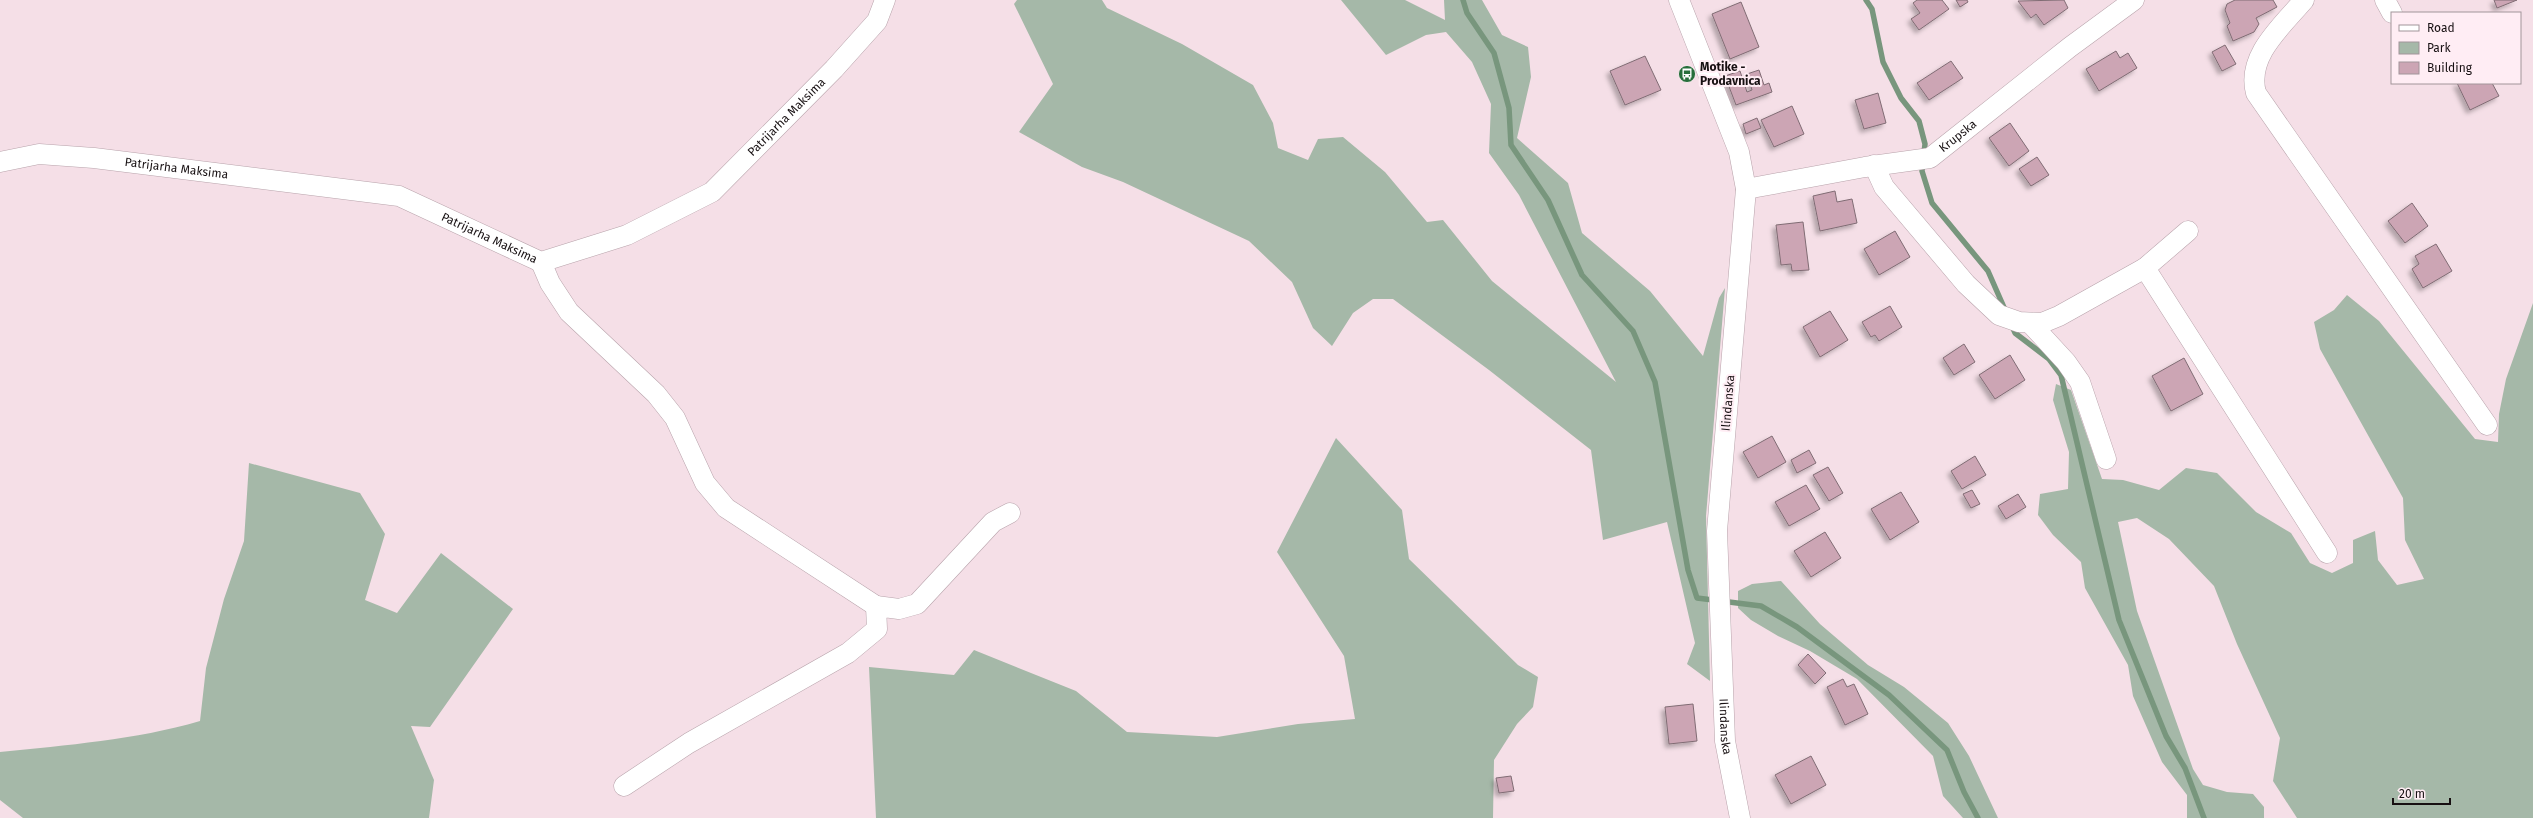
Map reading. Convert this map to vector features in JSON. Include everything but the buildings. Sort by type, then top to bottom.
[{"type":"street","name":"Patrijarha Maksima","points":[[0,162],[39,154],[94,158],[399,196],[541,262],[627,235],[712,192],[834,69],[877,21],[885,0]]},
{"type":"street","name":"Ilindanska","points":[[1678,0],[1739,152],[1746,189],[1717,531],[1725,741],[1740,818]]},
{"type":"street","name":"Krupska","points":[[1746,189],[1874,165],[1920,159],[2134,0]]},
{"type":"street","points":[[2304,0],[2263,48],[2252,79],[2256,93],[2487,425]]},
{"type":"street","points":[[2385,0],[2391,12]]},
{"type":"street","points":[[1874,165],[1884,187],[1966,284],[1999,315],[2025,323],[2042,324],[2145,268],[2188,231]]},
{"type":"street","points":[[541,262],[550,283],[568,312],[656,394],[675,418],[705,483],[726,508],[876,606],[899,608],[918,604],[993,522],[1010,513]]},
{"type":"street","points":[[2145,268],[2327,553]]},
{"type":"street","points":[[2025,323],[2066,362],[2080,382],[2106,459]]},
{"type":"street","points":[[624,786],[689,743],[848,653],[877,629],[876,606]]},
{"type":"green space","points":[[1017,0],[1102,0],[1107,8],[1182,44],[1253,85],[1273,123],[1278,148],[1308,160],[1318,139],[1343,137],[1385,172],[1427,222],[1443,220],[1492,281],[1616,382],[1519,195],[1489,153],[1491,104],[1472,62],[1446,32],[1426,35],[1386,55],[1341,0],[1405,0],[1445,20],[1444,0],[1482,0],[1502,35],[1528,47],[1531,77],[1517,138],[1568,183],[1582,233],[1650,291],[1703,356],[1719,298],[1725,288],[1706,516],[1710,681],[1687,664],[1695,643],[1667,522],[1603,540],[1591,450],[1489,370],[1393,299],[1373,299],[1353,313],[1332,346],[1313,328],[1292,282],[1249,241],[1123,182],[1082,167],[1019,132],[1053,84],[1014,4]]},
{"type":"green space","points":[[2347,295],[2379,321],[2475,439],[2498,442],[2499,414],[2506,379],[2533,303],[2533,818],[2297,818],[2273,781],[2280,738],[2237,644],[2214,586],[2169,539],[2137,518],[2118,522],[2137,611],[2193,769],[2203,785],[2227,792],[2253,794],[2264,807],[2264,818],[2187,818],[2187,795],[2162,762],[2133,696],[2128,665],[2085,588],[2081,562],[2053,535],[2038,515],[2040,494],[2068,489],[2069,452],[2053,400],[2056,384],[2071,390],[2102,479],[2123,480],[2159,490],[2186,468],[2217,473],[2256,512],[2291,533],[2310,563],[2332,573],[2353,563],[2353,540],[2375,531],[2378,560],[2397,585],[2424,579],[2405,540],[2403,498],[2320,349],[2314,322],[2334,310]]},
{"type":"green space","points":[[1336,438],[1402,510],[1409,559],[1518,665],[1538,677],[1533,707],[1517,724],[1494,760],[1493,818],[876,818],[869,667],[954,675],[974,650],[1076,691],[1127,732],[1217,737],[1298,724],[1355,719],[1344,656],[1277,552]]},
{"type":"green space","points":[[249,463],[360,493],[385,534],[365,600],[397,613],[441,553],[513,609],[430,727],[411,726],[434,780],[429,818],[23,818],[0,800],[0,752],[126,737],[175,728],[200,721],[206,668],[224,599],[244,541]]},
{"type":"green space","points":[[1781,581],[1820,624],[1868,665],[1904,687],[1948,723],[1969,756],[1998,818],[1963,818],[1943,796],[1933,756],[1857,679],[1810,651],[1778,636],[1751,620],[1738,608],[1738,591],[1752,584]]},
{"type":"waterway","points":[[1463,0],[1467,13],[1494,53],[1509,108],[1511,145],[1548,200],[1582,275],[1633,331],[1655,382],[1688,570],[1697,598],[1761,606],[1797,627],[1889,695],[1947,750],[1964,792],[1978,818]]},
{"type":"waterway","points":[[1866,0],[1872,9],[1883,62],[1901,98],[1919,121],[1925,144],[1922,171],[1932,203],[1988,271],[2006,312]]},
{"type":"waterway","points":[[2011,324],[2015,333],[2049,359],[2061,375],[2119,620],[2166,736],[2185,768],[2204,818]]},
{"type":"place","name":"Motike - Prodavnica","points":[[1687,74]]}]
